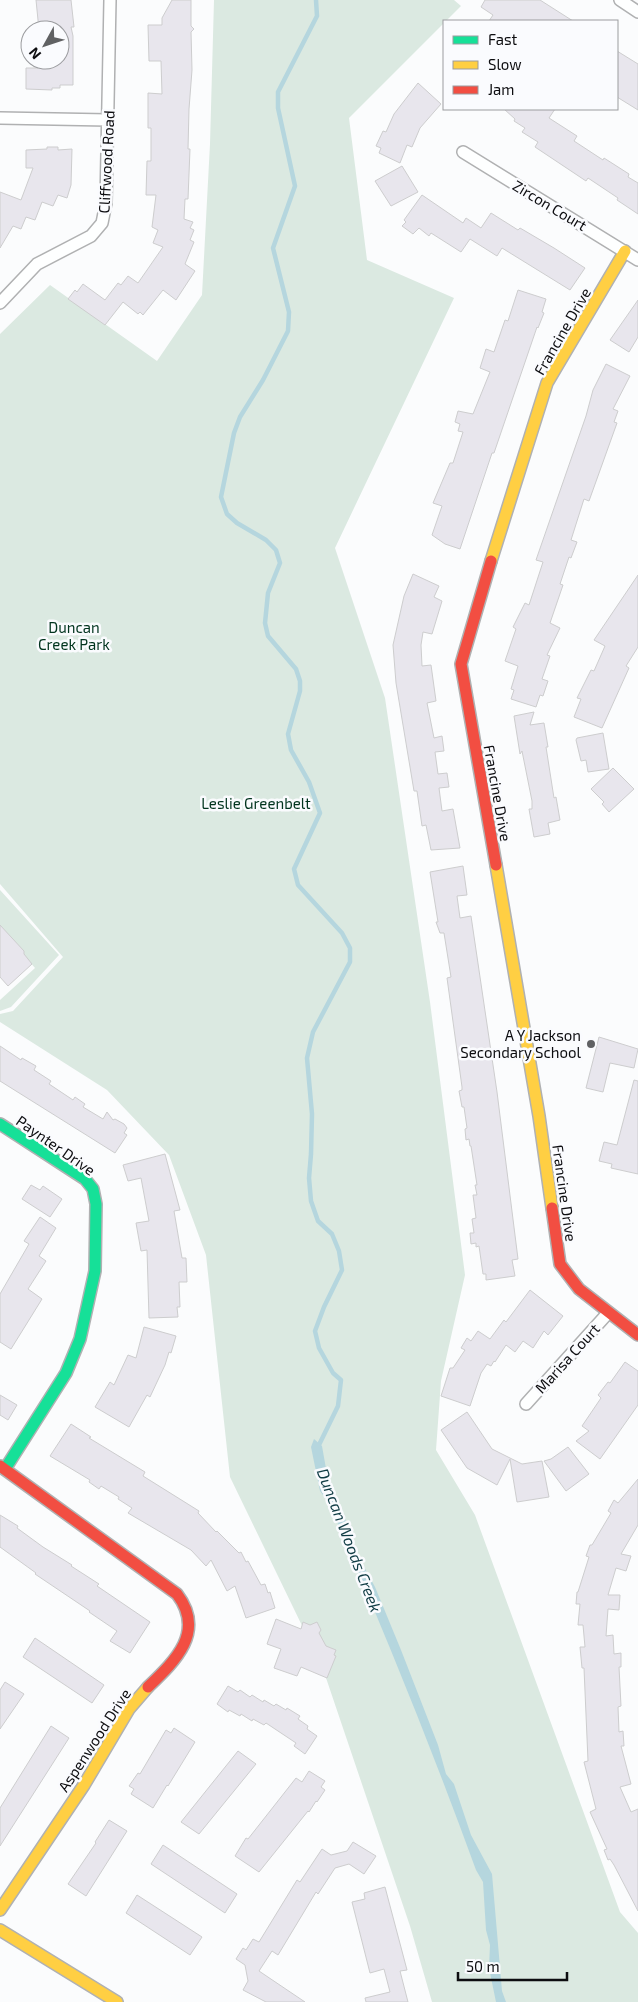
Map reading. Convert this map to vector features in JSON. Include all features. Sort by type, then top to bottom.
[{"type":"street","name":"Cliffwood Road","points":[[0,303],[37,264],[91,236],[102,223],[106,203],[110,0]]},
{"type":"street","points":[[620,0],[638,12]]},
{"type":"street","points":[[0,118],[108,120]]},
{"type":"street","name":"Zircon Court","points":[[462,152],[638,260]]},
{"type":"street","name":"Francine Drive","points":[[626,251],[548,383],[474,615],[461,664],[538,1116],[560,1264],[579,1289],[638,1335]]},
{"type":"street","name":"Paynter Drive","points":[[0,1124],[85,1179],[93,1189],[96,1204],[95,1271],[80,1339],[66,1373],[3,1467]]},
{"type":"street","name":"Marisa Court","points":[[526,1404],[608,1313]]},
{"type":"street","name":"Aspenwood Drive","points":[[0,1910],[16,1889],[87,1779],[130,1708],[181,1650],[189,1629],[190,1614],[178,1594],[3,1467]]},
{"type":"street","points":[[0,1930],[117,2002]]},
{"type":"green space","name":"Leslie Greenbelt","points":[[214,0],[454,0],[461,6],[447,20],[443,20],[443,24],[349,118],[367,260],[454,298],[335,548],[385,698],[430,1002],[465,1275],[441,1381],[436,1450],[475,1515],[620,1912],[638,1933],[638,2002],[432,2002],[410,1926],[323,1669],[230,1477],[206,1255],[169,1155],[107,1090],[0,1022],[0,1014],[13,1011],[63,957],[0,884],[0,334],[50,285],[157,361],[202,295],[210,144]]},
{"type":"green space","points":[[0,890],[59,955],[11,1007],[0,1011],[0,1000],[35,968],[0,927]]},
{"type":"water","points":[[314,1439],[322,1446],[328,1480],[342,1510],[357,1554],[375,1587],[401,1650],[438,1745],[446,1774],[454,1784],[471,1835],[492,1874],[502,1991],[506,2002],[496,2002],[489,1968],[490,1945],[486,1930],[483,1882],[476,1870],[368,1594],[329,1503],[320,1491],[311,1447]]},
{"type":"building","points":[[36,0],[71,0],[74,27],[71,27],[73,36],[73,85],[60,85],[60,88],[52,88],[52,90],[26,89],[26,70],[70,70],[70,20],[38,20]]},
{"type":"building","points":[[172,0],[191,0],[191,26],[194,29],[191,32],[192,70],[189,109],[188,199],[185,199],[184,219],[193,222],[190,228],[194,230],[190,240],[194,242],[185,264],[195,271],[176,300],[163,290],[143,315],[140,312],[138,314],[123,302],[105,325],[68,299],[83,284],[105,300],[118,283],[121,285],[128,276],[138,283],[163,247],[153,243],[158,230],[152,227],[156,195],[146,195],[147,161],[151,161],[151,128],[148,128],[148,93],[162,94],[161,61],[149,61],[148,25],[162,25],[162,18]]},
{"type":"building","points":[[485,0],[540,0],[571,20],[490,20],[493,15],[481,7]]},
{"type":"building","points":[[618,52],[638,64],[638,110],[618,98]]},
{"type":"building","points":[[418,83],[441,104],[420,128],[412,147],[407,145],[400,163],[379,153],[381,148],[376,146],[383,131],[386,132],[394,114]]},
{"type":"building","points":[[505,110],[554,110],[549,118],[577,136],[574,141],[629,174],[628,177],[638,183],[638,214],[588,178],[586,181],[535,147],[538,142],[522,132],[525,128],[514,121],[515,119]]},
{"type":"building","points":[[47,147],[58,147],[58,150],[72,149],[71,185],[67,198],[58,195],[53,206],[42,202],[35,220],[26,217],[21,229],[13,226],[0,248],[0,192],[21,200],[33,168],[26,168],[26,150],[47,149]]},
{"type":"building","points":[[402,166],[418,192],[391,206],[375,181]]},
{"type":"building","points":[[422,195],[463,223],[466,218],[481,228],[491,213],[518,230],[520,228],[585,268],[570,290],[502,248],[497,256],[470,239],[461,252],[431,233],[429,236],[419,228],[413,234],[402,226],[406,222],[404,220]]},
{"type":"building","points":[[518,290],[546,299],[542,312],[544,313],[537,327],[494,453],[492,453],[460,549],[445,544],[432,535],[442,506],[433,503],[450,463],[453,463],[463,432],[458,431],[460,424],[455,422],[458,411],[473,414],[490,372],[480,368],[486,349],[494,352],[505,320],[508,321]]},
{"type":"building","points":[[638,300],[638,337],[629,352],[610,340]]},
{"type":"building","points":[[606,364],[630,376],[613,409],[618,411],[614,422],[617,423],[589,501],[584,499],[571,540],[577,542],[571,558],[569,557],[560,584],[563,585],[550,623],[560,628],[547,655],[550,656],[542,679],[548,681],[543,696],[540,695],[536,707],[511,699],[514,690],[511,689],[518,666],[505,661],[516,629],[513,627],[525,603],[529,605],[543,562],[536,560],[586,416],[593,390]]},
{"type":"building","points":[[413,574],[439,586],[434,597],[442,601],[432,634],[423,632],[421,645],[422,666],[431,665],[436,701],[427,703],[434,738],[442,736],[444,751],[435,752],[438,774],[447,773],[449,787],[439,788],[442,811],[453,809],[460,848],[431,850],[426,825],[422,826],[417,791],[414,791],[396,683],[393,645],[404,596]]},
{"type":"building","points":[[638,575],[638,647],[626,666],[629,668],[602,728],[574,717],[581,699],[577,698],[591,670],[594,671],[605,646],[594,640]]},
{"type":"building","points":[[534,712],[530,725],[544,723],[554,798],[556,797],[560,820],[548,823],[550,834],[534,837],[529,809],[532,809],[532,801],[522,751],[520,754],[514,716]]},
{"type":"building","points":[[603,733],[609,769],[588,772],[586,760],[581,761],[576,740],[577,738]]},
{"type":"building","points":[[613,768],[634,789],[609,812],[602,804],[604,802],[591,789]]},
{"type":"building","points":[[463,866],[467,895],[457,896],[460,918],[471,916],[497,1092],[518,1259],[512,1260],[515,1276],[486,1280],[486,1274],[483,1274],[479,1246],[476,1247],[476,1243],[471,1244],[470,1233],[474,1233],[472,1219],[476,1218],[473,1195],[477,1195],[475,1185],[477,1185],[471,1146],[469,1139],[466,1140],[465,1129],[467,1128],[464,1107],[462,1107],[459,1091],[462,1090],[462,1087],[447,978],[451,977],[444,933],[440,933],[436,922],[438,922],[430,872]]},
{"type":"building","points":[[0,925],[24,951],[24,954],[32,964],[8,986],[0,977]]},
{"type":"building","points":[[599,1037],[638,1049],[634,1068],[610,1063],[603,1092],[586,1088]]},
{"type":"building","points":[[0,1046],[21,1060],[22,1058],[36,1066],[34,1070],[51,1081],[49,1084],[73,1100],[75,1097],[85,1104],[83,1107],[103,1119],[107,1112],[113,1120],[115,1119],[124,1124],[127,1128],[124,1133],[127,1135],[115,1153],[0,1081]]},
{"type":"building","points":[[634,1080],[638,1081],[638,1174],[611,1168],[612,1164],[599,1161],[604,1142],[617,1145]]},
{"type":"building","points":[[165,1154],[180,1210],[174,1211],[182,1258],[186,1258],[187,1282],[179,1282],[180,1307],[177,1307],[178,1317],[149,1318],[147,1250],[141,1251],[136,1223],[149,1221],[141,1178],[128,1181],[123,1165]]},
{"type":"building","points":[[31,1185],[40,1190],[43,1186],[62,1199],[50,1217],[22,1199]]},
{"type":"building","points":[[40,1217],[56,1228],[39,1256],[46,1261],[28,1289],[42,1299],[11,1349],[0,1342],[0,1294],[29,1244],[24,1241]]},
{"type":"building","points":[[530,1290],[563,1316],[548,1335],[544,1331],[533,1348],[523,1341],[515,1352],[506,1345],[495,1362],[491,1366],[487,1364],[481,1373],[470,1406],[441,1396],[450,1368],[453,1368],[465,1350],[461,1348],[467,1338],[471,1341],[478,1331],[490,1339],[504,1320],[506,1322]]},
{"type":"building","points":[[144,1327],[176,1336],[171,1353],[169,1352],[150,1397],[147,1395],[129,1427],[95,1407],[110,1382],[114,1385],[128,1355],[136,1358]]},
{"type":"building","points":[[625,1362],[638,1371],[638,1405],[600,1459],[576,1441],[589,1431],[582,1426],[601,1398],[598,1395],[608,1382],[610,1383]]},
{"type":"building","points":[[0,1395],[17,1405],[8,1420],[0,1415]]},
{"type":"building","points":[[467,1412],[492,1449],[522,1464],[542,1461],[549,1497],[517,1502],[510,1459],[497,1485],[467,1468],[441,1430]]},
{"type":"building","points":[[71,1424],[91,1437],[89,1438],[145,1472],[143,1476],[199,1511],[198,1513],[216,1532],[239,1553],[241,1552],[261,1585],[265,1584],[268,1593],[270,1592],[275,1608],[246,1618],[235,1586],[227,1591],[211,1560],[206,1566],[191,1550],[128,1513],[132,1508],[118,1499],[119,1497],[101,1486],[99,1489],[89,1482],[90,1480],[50,1456]]},
{"type":"building","points":[[568,1447],[589,1474],[566,1491],[544,1461],[551,1459]]},
{"type":"building","points":[[638,1479],[638,1525],[621,1554],[631,1556],[626,1571],[616,1568],[608,1595],[620,1595],[619,1610],[608,1609],[606,1636],[613,1635],[614,1654],[621,1653],[621,1667],[619,1667],[621,1706],[618,1707],[619,1732],[623,1731],[624,1746],[621,1746],[631,1784],[620,1787],[631,1812],[638,1809],[638,1911],[614,1865],[610,1859],[608,1860],[604,1850],[607,1849],[590,1812],[596,1809],[584,1762],[588,1761],[584,1668],[582,1668],[580,1647],[585,1647],[583,1625],[578,1625],[580,1604],[576,1604],[577,1592],[589,1557],[586,1556],[590,1545],[592,1545],[611,1513],[608,1511],[614,1500],[618,1503]]},
{"type":"building","points":[[0,1515],[150,1622],[130,1653],[110,1641],[117,1631],[35,1574],[0,1547]]},
{"type":"building","points":[[276,1619],[301,1629],[303,1622],[310,1625],[317,1622],[321,1630],[319,1633],[326,1646],[336,1650],[334,1655],[336,1656],[327,1678],[301,1667],[297,1676],[274,1668],[281,1649],[267,1644]]},
{"type":"building","points":[[35,1638],[104,1685],[92,1703],[23,1657]]},
{"type":"building","points":[[5,1682],[24,1694],[0,1729],[0,1690]]},
{"type":"building","points":[[228,1686],[238,1692],[240,1690],[250,1697],[252,1695],[263,1702],[264,1700],[274,1706],[276,1704],[286,1710],[287,1708],[300,1716],[298,1719],[317,1736],[305,1754],[294,1746],[296,1743],[266,1723],[264,1725],[253,1719],[252,1721],[241,1714],[240,1716],[229,1710],[228,1712],[217,1704]]},
{"type":"building","points":[[51,1726],[69,1738],[0,1846],[0,1808]]},
{"type":"building","points":[[174,1728],[195,1742],[153,1808],[131,1794],[134,1789],[129,1786],[138,1773],[140,1774],[166,1730],[171,1733]]},
{"type":"building","points":[[238,1751],[256,1764],[199,1834],[181,1822]]},
{"type":"building","points":[[309,1771],[325,1781],[321,1787],[325,1790],[259,1872],[235,1856],[246,1838],[248,1839],[296,1778],[302,1782]]},
{"type":"building","points":[[109,1820],[127,1831],[86,1896],[68,1884]]},
{"type":"building","points":[[353,1842],[376,1856],[364,1874],[349,1864],[335,1868],[318,1894],[316,1892],[278,1955],[272,1951],[259,1971],[305,2002],[266,2002],[243,1990],[248,1981],[245,1965],[236,1959],[243,1948],[246,1950],[253,1939],[259,1942],[297,1880],[300,1882],[322,1849],[331,1855],[347,1851]]},
{"type":"building","points":[[163,1845],[237,1894],[225,1913],[151,1864]]},
{"type":"building","points":[[385,1887],[407,1970],[400,1971],[408,2002],[366,2002],[365,1998],[390,1992],[384,1969],[370,1973],[352,1902],[365,1899],[364,1893]]},
{"type":"building","points":[[137,1895],[202,1937],[190,1955],[126,1913]]},
{"type":"waterway","name":"Duncan Woods Creek","points":[[316,0],[317,16],[278,92],[278,108],[295,186],[273,248],[289,312],[288,331],[263,380],[240,417],[234,433],[221,497],[227,514],[237,523],[266,540],[276,550],[280,563],[268,593],[265,623],[268,636],[296,669],[300,681],[300,691],[288,734],[291,750],[309,782],[320,813],[294,869],[298,885],[342,933],[350,948],[350,962],[313,1032],[307,1058],[312,1114],[309,1178],[311,1201],[318,1221],[332,1234],[339,1251],[342,1270],[315,1331],[319,1348],[333,1373],[341,1380],[338,1406],[317,1449]]},
{"type":"traffic: fast","points":[[0,1124],[85,1179],[93,1189],[96,1204],[95,1271],[80,1339],[66,1373],[5,1469]]},
{"type":"traffic: slow","points":[[491,561],[547,383],[625,251]]},
{"type":"traffic: slow","points":[[496,865],[539,1116],[552,1208]]},
{"type":"traffic: slow","points":[[0,1910],[84,1785],[129,1709],[148,1687]]},
{"type":"traffic: slow","points":[[0,1930],[117,2002]]},
{"type":"traffic: jam","points":[[491,561],[461,664],[496,865]]},
{"type":"traffic: jam","points":[[552,1208],[560,1264],[579,1289],[638,1335]]},
{"type":"traffic: jam","points":[[0,1466],[177,1594],[185,1608],[188,1633],[184,1645],[177,1656],[148,1687]]},
{"type":"place","name":"A Y Jackson Secondary School","points":[[591,1044]]},
{"type":"park label","name":"Duncan Creek Park","points":[[74,636]]}]
